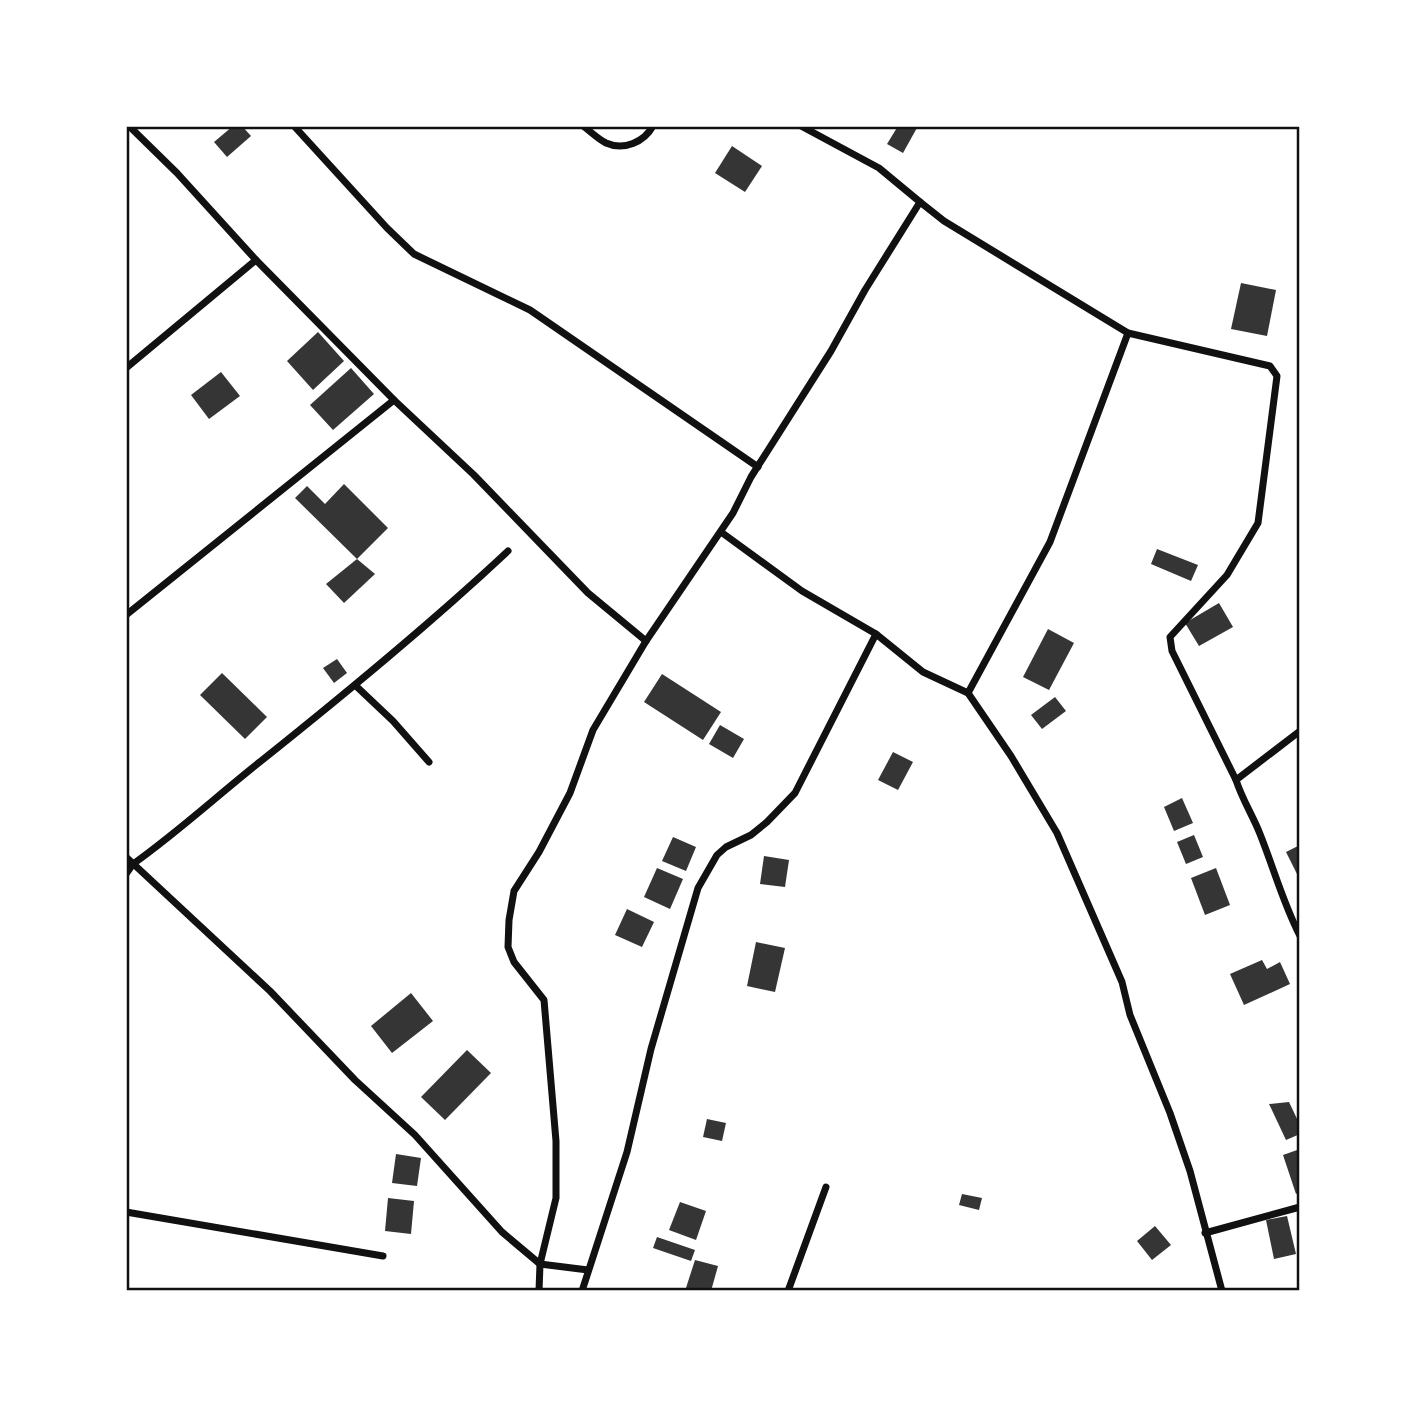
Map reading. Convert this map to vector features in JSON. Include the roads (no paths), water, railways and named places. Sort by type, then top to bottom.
[{"type":"street","points":[[128,126],[177,173],[256,260],[394,400],[474,475],[588,593],[646,640]]},
{"type":"street","points":[[295,126],[414,254],[530,310],[758,467]]},
{"type":"street","points":[[583,126],[606,143],[625,146],[646,137],[653,126]]},
{"type":"street","points":[[801,126],[879,168],[944,221],[1128,333],[1270,366],[1277,376],[1258,523],[1227,575],[1170,637],[1172,651],[1184,678],[1236,779],[1266,850],[1286,908],[1300,936]]},
{"type":"street","points":[[539,1291],[540,1264],[556,1198],[557,1180],[545,1007],[541,994],[510,954],[507,939],[514,891],[539,852],[570,793],[593,730],[646,640],[721,532],[920,202]]},
{"type":"street","points":[[126,368],[256,260]]},
{"type":"street","points":[[968,693],[1050,542],[1128,333]]},
{"type":"street","points":[[126,615],[394,400]]},
{"type":"street","points":[[721,532],[802,591],[876,634],[923,672],[968,693],[1011,756],[1057,833],[1122,982],[1130,1015],[1186,1159],[1222,1291]]},
{"type":"street","points":[[126,874],[133,864],[356,686],[508,551]]},
{"type":"street","points":[[582,1291],[627,1152],[652,1049],[698,888],[717,855],[726,847],[751,835],[795,793],[876,634]]},
{"type":"street","points":[[356,686],[393,721],[429,762]]},
{"type":"street","points":[[1236,779],[1300,731]]},
{"type":"street","points":[[126,858],[270,991],[355,1080],[415,1135],[502,1232],[540,1264],[587,1270]]},
{"type":"street","points":[[788,1291],[826,1187]]},
{"type":"street","points":[[1205,1233],[1300,1207]]},
{"type":"street","points":[[126,1212],[383,1256]]}]
